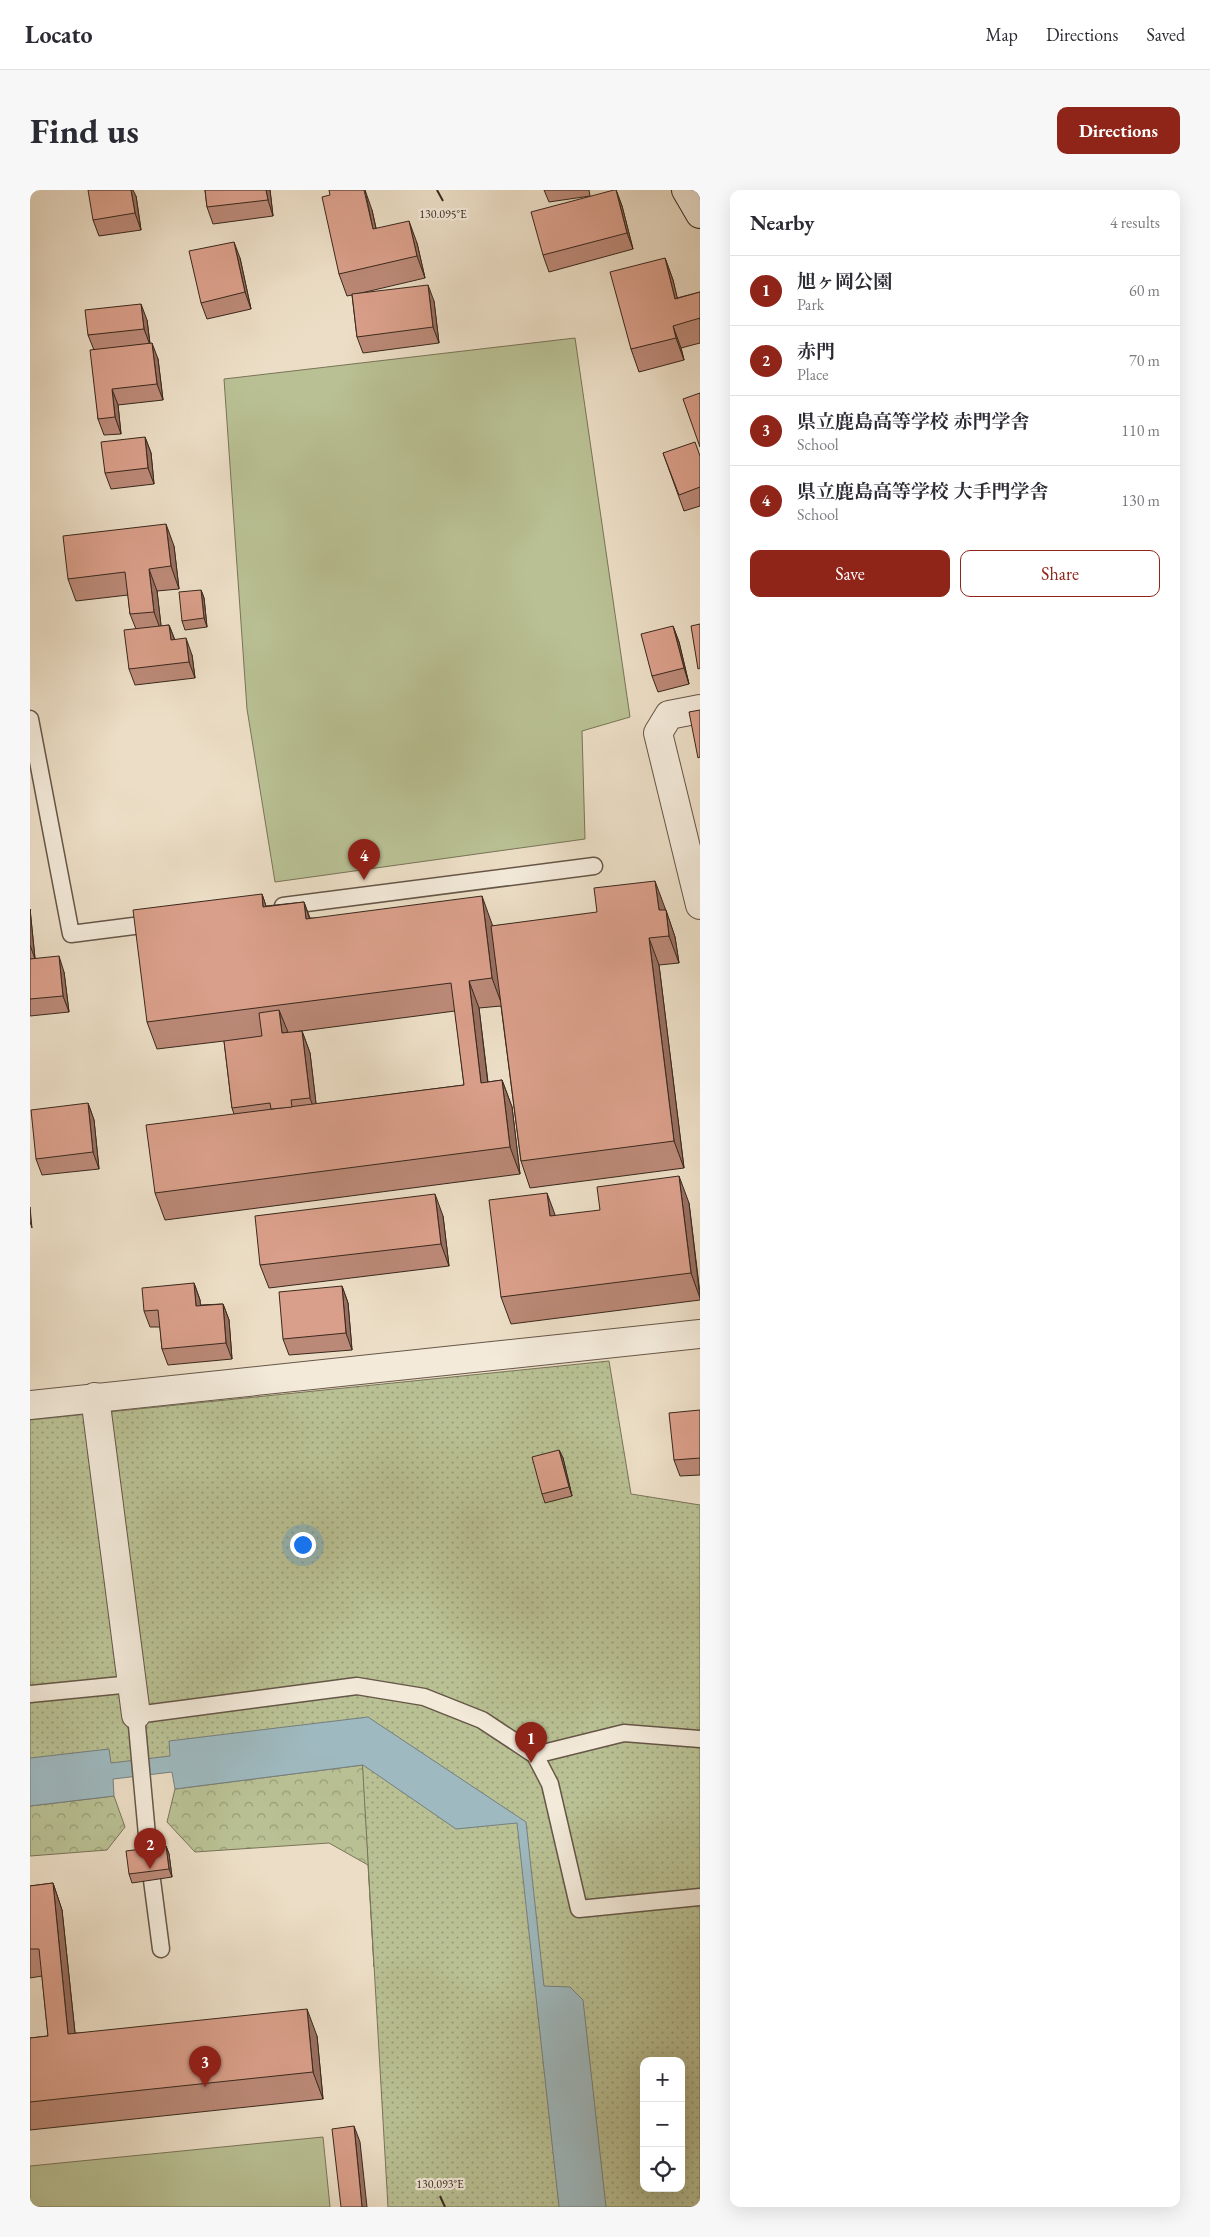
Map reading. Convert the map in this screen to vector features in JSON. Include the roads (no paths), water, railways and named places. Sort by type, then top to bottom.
[{"type":"street","points":[[686,190],[700,214]]},
{"type":"street","points":[[700,709],[669,715],[658,734],[700,905]]},
{"type":"street","points":[[30,1405],[700,1334]]},
{"type":"street","points":[[95,1397],[136,1716]]},
{"type":"lane","points":[[30,719],[71,934],[170,921]]},
{"type":"lane","points":[[268,908],[594,866]]},
{"type":"lane","points":[[30,1694],[132,1684]]},
{"type":"lane","points":[[149,1857],[136,1716],[357,1686],[424,1697],[482,1720],[535,1755],[550,1784],[579,1909],[700,1897]]},
{"type":"lane","points":[[535,1755],[624,1733],[700,1739]]},
{"type":"lane","points":[[152,1880],[161,1949]]},
{"type":"water","points":[[368,1717],[526,1822],[544,1986],[570,1987],[583,2000],[606,2207],[559,2207],[517,1823],[456,1829],[363,1765],[175,1789],[172,1772],[113,1779],[114,1796],[30,1806],[30,1758],[109,1749],[111,1763],[170,1756],[169,1741]]},
{"type":"place","name":"県立鹿島高等学校 大手門学舎","points":[[364,880]]},
{"type":"place","name":"旭ヶ岡公園","points":[[531,1763]]},
{"type":"place","name":"赤門","points":[[150,1869]]},
{"type":"place","name":"県立鹿島高等学校 赤門学舎","points":[[205,2087]]}]
